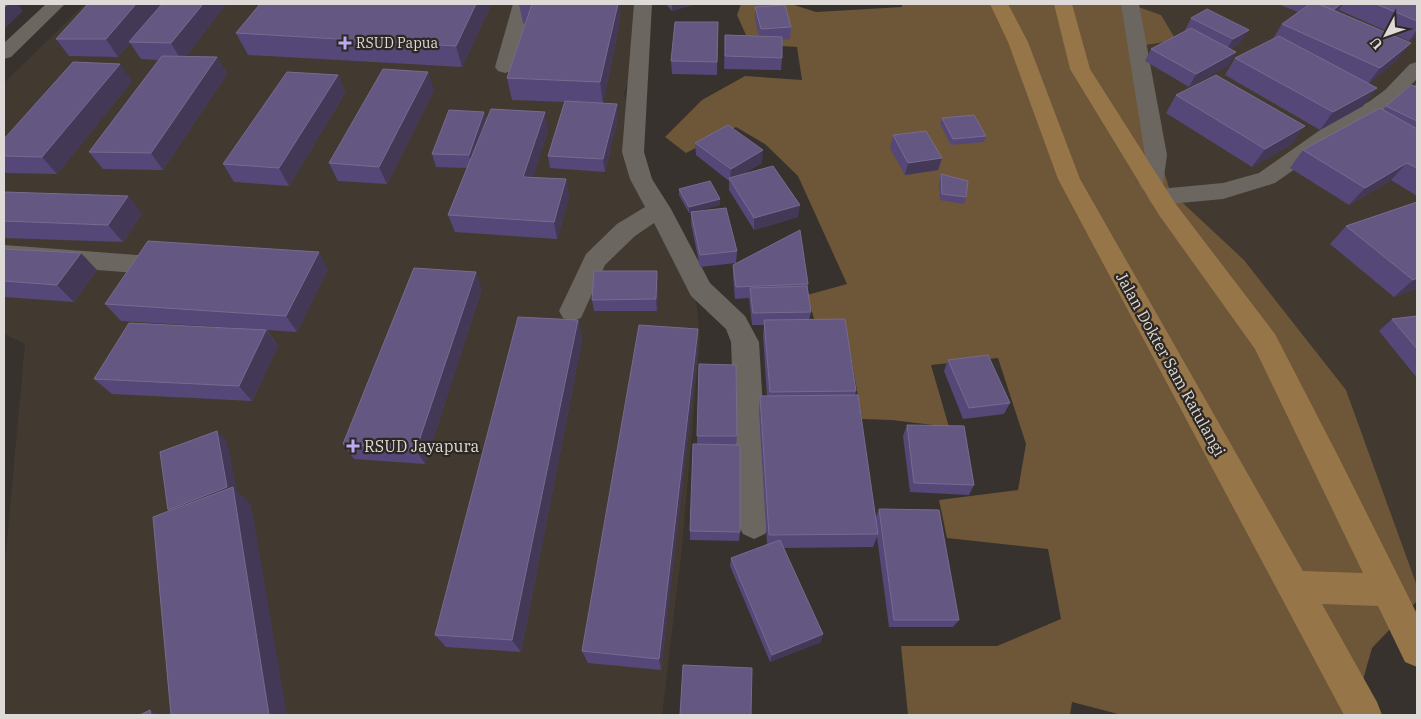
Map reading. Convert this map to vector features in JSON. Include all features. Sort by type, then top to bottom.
[{"type":"main road","name":"Jalan Dokter Sam Ratulangi","points":[[999,4],[1018,42],[1070,180],[1364,715]]},
{"type":"main road","points":[[1063,4],[1080,69],[1155,190],[1265,342],[1417,650]]},
{"type":"main road","points":[[1293,587],[1387,590]]},
{"type":"street","points":[[4,52],[56,4]]},
{"type":"street","points":[[505,67],[522,4]]},
{"type":"street","points":[[643,4],[634,152],[641,179],[659,209],[700,289],[736,323],[745,342],[754,524]]},
{"type":"street","points":[[1130,4],[1156,155],[1155,190],[1223,191],[1267,178],[1331,133],[1377,106],[1401,97],[1417,68]]},
{"type":"street","points":[[572,311],[595,260],[626,230],[659,209]]},
{"type":"street","points":[[4,254],[136,264]]},
{"type":"shaded area","name":"RSUD Jayapura","points":[[85,4],[642,4],[650,24],[624,93],[643,176],[695,291],[700,338],[682,548],[662,715],[4,715],[4,574],[25,344],[4,334],[4,83]]},
{"type":"shaded area","points":[[741,4],[791,4],[816,12],[902,7],[902,4],[1130,4],[1161,15],[1176,40],[1140,46],[1134,72],[1170,191],[1244,260],[1346,390],[1417,586],[1417,601],[1372,648],[1353,715],[1122,715],[1072,702],[1070,715],[908,715],[901,646],[997,646],[1061,619],[1048,549],[947,538],[939,500],[1018,490],[1026,444],[998,358],[931,365],[949,427],[892,420],[862,419],[846,328],[817,329],[807,295],[847,284],[798,176],[765,144],[736,127],[686,153],[665,137],[702,100],[745,76],[802,80],[797,47],[750,44],[737,15]]},
{"type":"shaded area","points":[[1130,4],[1417,4],[1417,586],[1346,390],[1244,260],[1170,191],[1134,72],[1140,46],[1175,40],[1161,15]]},
{"type":"building","points":[[88,4],[136,4],[106,39],[56,39]]},
{"type":"building","points":[[162,4],[203,4],[171,43],[129,42]]},
{"type":"building","points":[[260,4],[476,4],[456,46],[236,33]]},
{"type":"building","points":[[532,4],[618,4],[600,82],[507,78]]},
{"type":"building","points":[[1310,4],[1319,4],[1411,43],[1380,68],[1282,24]]},
{"type":"building","points":[[1319,4],[1341,4],[1333,10]]},
{"type":"building","points":[[1376,4],[1417,4],[1417,21]]},
{"type":"building","points":[[785,5],[791,27],[761,29],[755,7]]},
{"type":"building","points":[[1207,9],[1249,30],[1233,39],[1191,18]]},
{"type":"building","points":[[675,22],[718,22],[717,62],[671,61]]},
{"type":"building","points":[[1191,28],[1236,52],[1196,74],[1151,49]]},
{"type":"building","points":[[725,35],[782,37],[782,58],[725,56]]},
{"type":"building","points":[[1279,36],[1377,88],[1333,112],[1235,58]]},
{"type":"building","points":[[162,56],[217,57],[151,153],[89,152]]},
{"type":"building","points":[[73,62],[120,64],[42,157],[4,156],[4,139]]},
{"type":"building","points":[[383,69],[428,72],[379,167],[329,163]]},
{"type":"building","points":[[287,72],[338,75],[279,168],[223,164]]},
{"type":"building","points":[[1216,75],[1305,126],[1265,149],[1176,95]]},
{"type":"building","points":[[1411,85],[1417,87],[1417,121],[1386,106]]},
{"type":"building","points":[[565,101],[617,104],[603,159],[548,156]]},
{"type":"building","points":[[1380,108],[1417,129],[1417,168],[1407,163],[1365,188],[1303,150]]},
{"type":"building","points":[[491,109],[545,112],[523,177],[566,179],[554,222],[448,215]]},
{"type":"building","points":[[449,110],[484,112],[469,155],[432,154]]},
{"type":"building","points":[[974,115],[986,136],[953,139],[942,118]]},
{"type":"building","points":[[728,125],[763,150],[731,169],[695,143]]},
{"type":"building","points":[[926,131],[942,158],[908,163],[893,135]]},
{"type":"building","points":[[773,166],[800,205],[754,218],[729,178]]},
{"type":"building","points":[[941,174],[968,181],[966,197],[942,194]]},
{"type":"building","points":[[710,181],[720,199],[689,207],[679,189]]},
{"type":"building","points":[[4,192],[128,196],[108,225],[4,221]]},
{"type":"building","points":[[1417,202],[1417,278],[1413,280],[1346,226]]},
{"type":"building","points":[[726,208],[737,251],[700,255],[691,212]]},
{"type":"building","points":[[800,230],[808,284],[736,287],[733,265]]},
{"type":"building","points":[[148,241],[319,252],[286,316],[105,304]]},
{"type":"building","points":[[4,249],[81,253],[57,285],[4,281]]},
{"type":"building","points":[[414,268],[476,272],[416,450],[343,444]]},
{"type":"building","points":[[594,271],[657,271],[656,299],[592,300]]},
{"type":"building","points":[[807,286],[811,312],[753,313],[750,288]]},
{"type":"building","points":[[1417,316],[1417,349],[1392,319]]},
{"type":"building","points":[[518,317],[578,320],[512,640],[435,635]]},
{"type":"building","points":[[845,319],[856,391],[770,392],[764,320]]},
{"type":"building","points":[[129,323],[266,330],[239,386],[94,379]]},
{"type":"building","points":[[639,325],[698,329],[659,659],[582,651]]},
{"type":"building","points":[[988,355],[1010,403],[969,408],[948,360]]},
{"type":"building","points":[[699,364],[736,365],[737,436],[697,436]]},
{"type":"building","points":[[858,395],[878,534],[769,535],[760,396]]},
{"type":"building","points":[[907,425],[964,426],[974,485],[914,483]]},
{"type":"building","points":[[217,431],[227,487],[168,510],[160,452]]},
{"type":"building","points":[[693,444],[740,445],[740,532],[690,531]]},
{"type":"building","points":[[233,487],[269,715],[171,715],[153,517]]},
{"type":"building","points":[[879,509],[939,510],[959,620],[894,620]]},
{"type":"building","points":[[780,540],[823,634],[772,655],[731,558]]},
{"type":"building","points":[[683,665],[752,668],[751,715],[680,715]]},
{"type":"building","points":[[150,710],[151,715],[140,715]]},
{"type":"place","name":"RSUD Papua","points":[[345,43]]},
{"type":"place","name":"RSUD Jayapura","points":[[353,446]]}]
